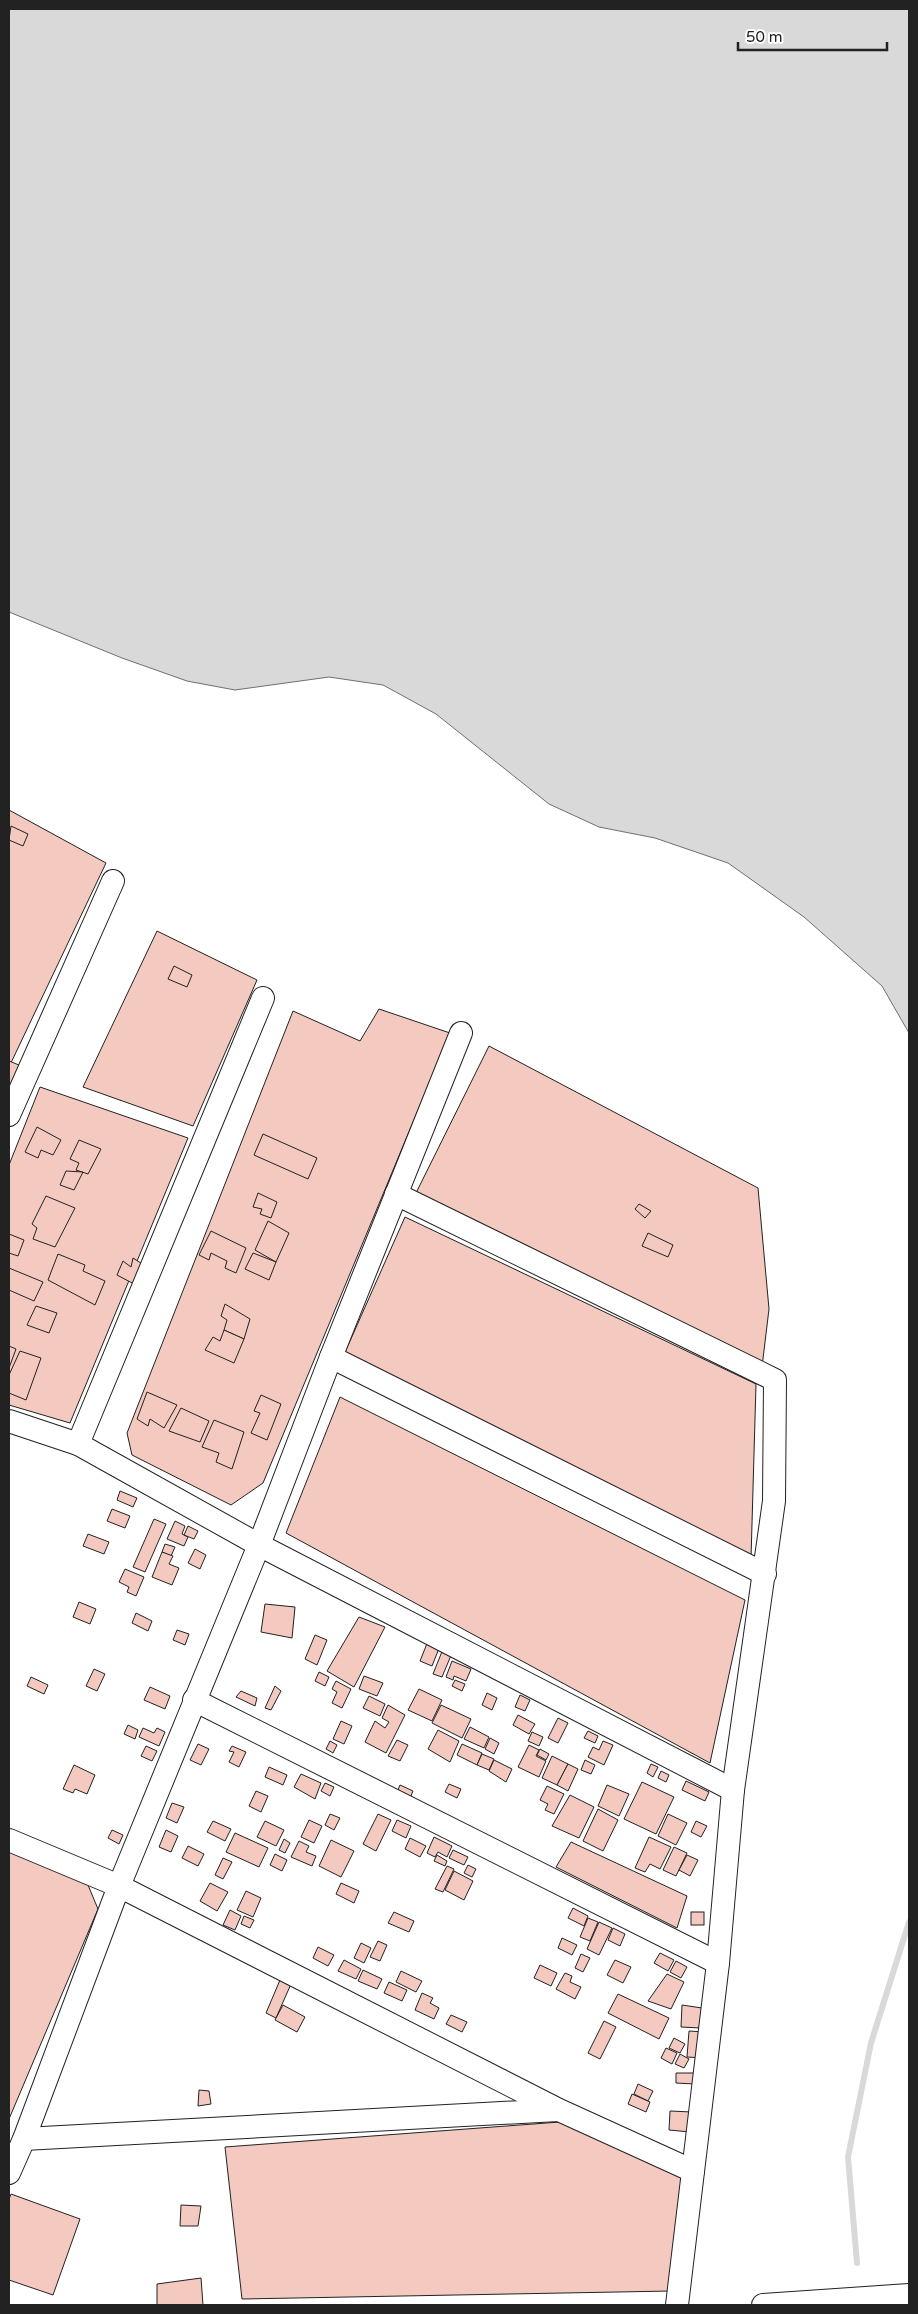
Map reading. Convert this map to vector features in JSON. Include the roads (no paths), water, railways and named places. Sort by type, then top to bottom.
[{"type":"street","points":[[9,1115],[113,881]]},
{"type":"street","points":[[78,1444],[264,998]]},
{"type":"street","points":[[9,2173],[24,2139],[119,1886],[258,1545],[461,1033]]},
{"type":"street","points":[[396,1194],[775,1380],[774,1501],[733,1790],[718,1964],[677,2305]]},
{"type":"street","points":[[331,1357],[765,1574]]},
{"type":"street","points":[[9,1421],[78,1444],[258,1545],[733,1790]]},
{"type":"street","points":[[194,1700],[718,1964]]},
{"type":"street","points":[[9,1840],[119,1886],[560,2110],[693,2171]]},
{"type":"street","points":[[24,2139],[560,2110]]},
{"type":"street","points":[[762,2305],[909,2295]]},
{"type":"waterway","points":[[857,2263],[848,2157],[871,2043],[909,1922]]}]
